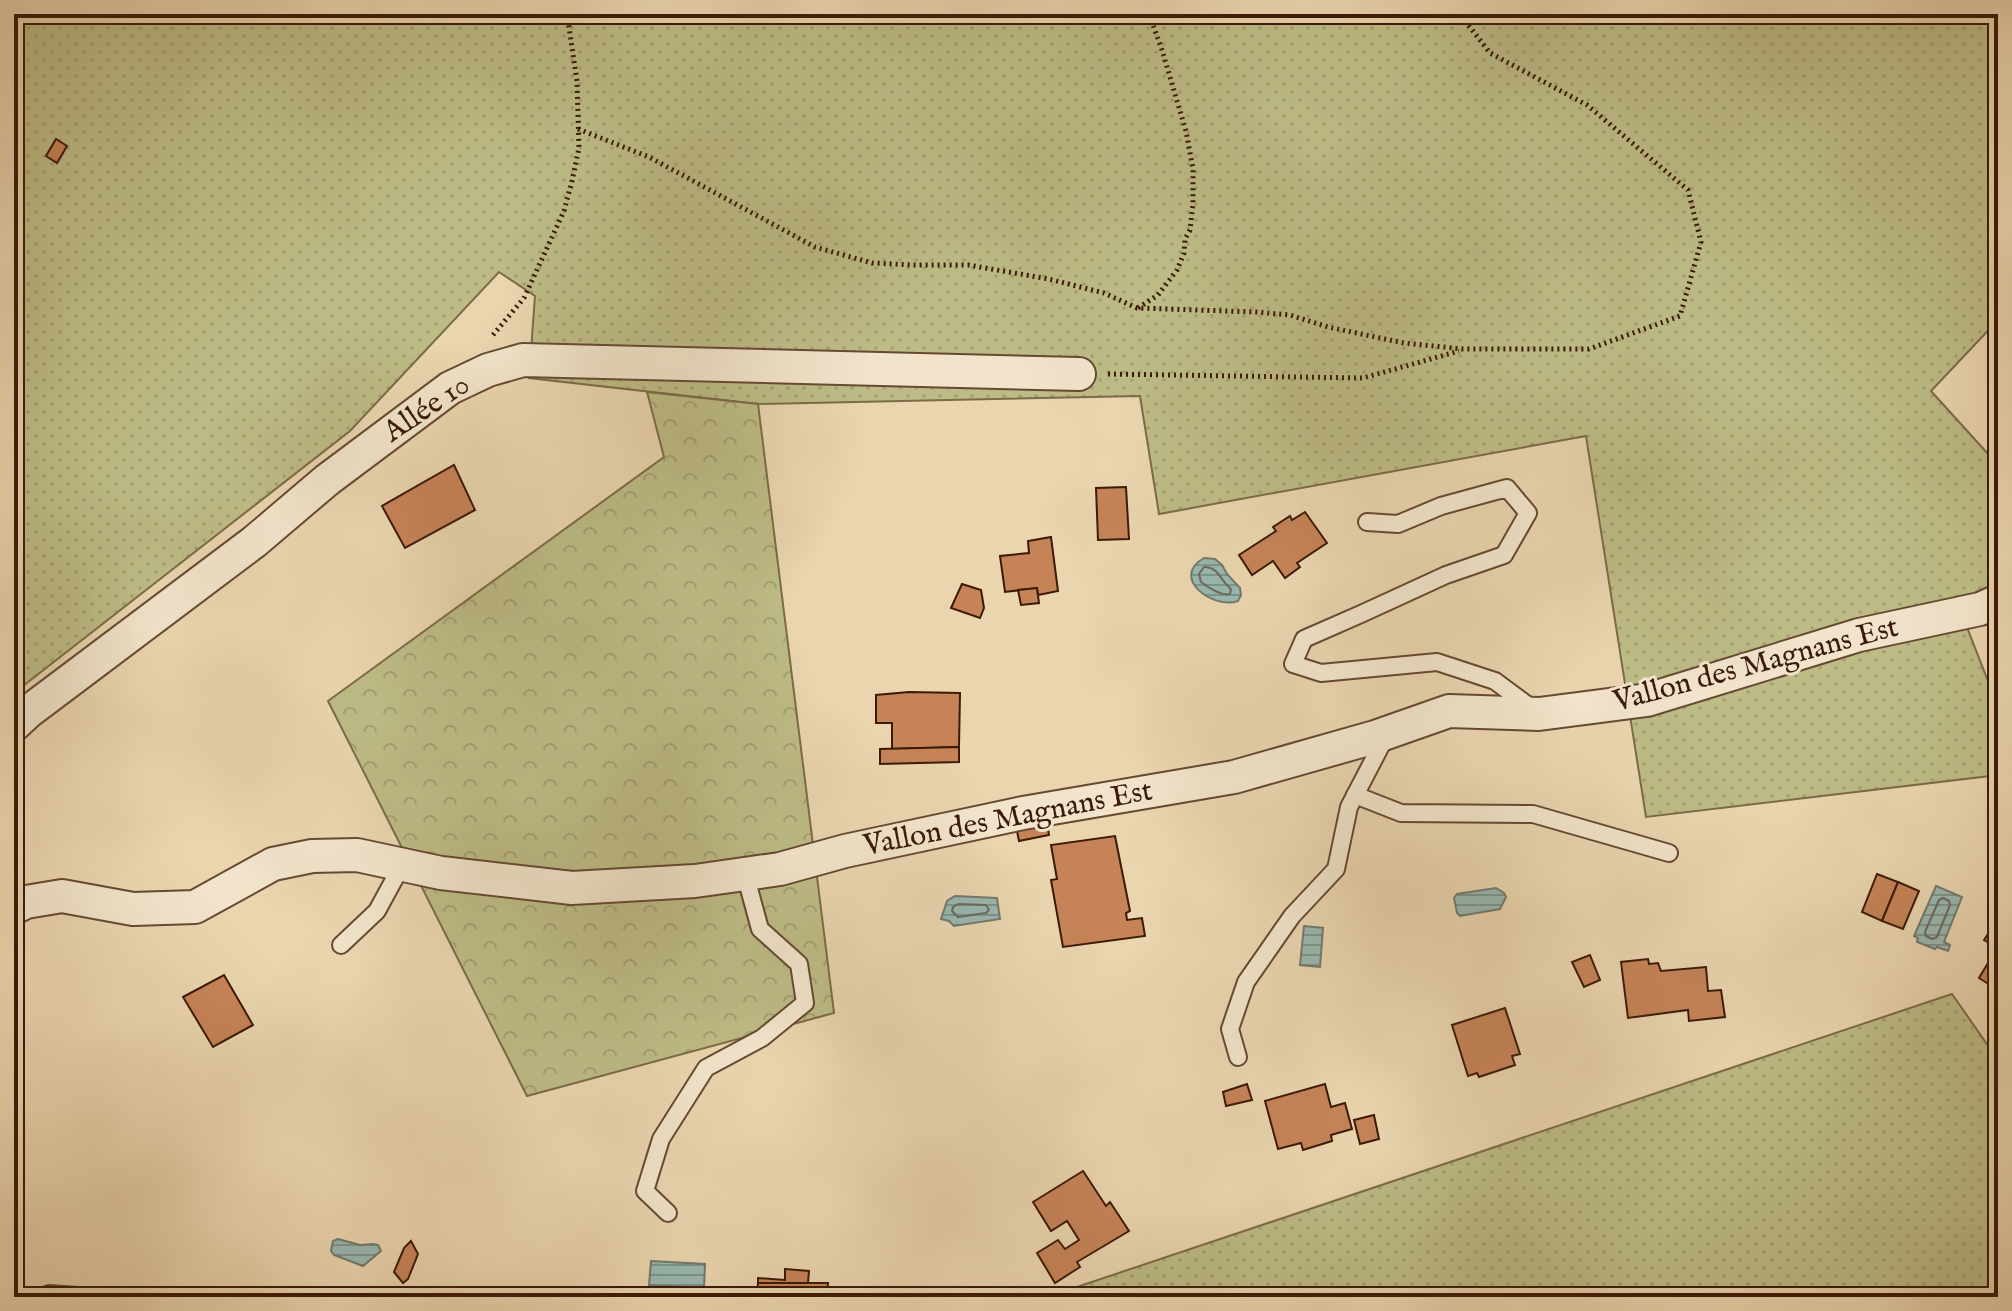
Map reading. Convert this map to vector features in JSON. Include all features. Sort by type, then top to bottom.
[{"type":"street","name":"Allée 10","points":[[14,725],[254,542],[327,480],[450,388],[488,370],[523,360],[1079,374]]},
{"type":"street","name":"Vallon des Magnans Est","points":[[14,908],[26,902],[62,896],[133,909],[195,907],[273,864],[312,856],[357,855],[441,873],[572,888],[695,881],[780,869],[845,851],[1023,813],[1234,777],[1449,711],[1539,714],[1647,700],[1859,635],[1980,609],[1998,601]]},
{"type":"lane","points":[[1367,522],[1398,524],[1441,506],[1507,488],[1528,513],[1504,555],[1446,575],[1304,639],[1293,664],[1321,673],[1437,662],[1495,681],[1539,714]]},
{"type":"lane","points":[[1238,1057],[1230,1029],[1246,982],[1292,916],[1336,869],[1349,807],[1388,732]]},
{"type":"lane","points":[[1355,795],[1401,813],[1533,814],[1669,853]]},
{"type":"lane","points":[[341,945],[377,911],[402,865]]},
{"type":"lane","points":[[668,1213],[645,1191],[661,1139],[706,1068],[762,1038],[805,1003],[799,964],[760,929],[745,874]]},
{"type":"lane","points":[[41,1297],[49,1294],[92,1297]]},
{"type":"path","points":[[487,343],[524,298],[564,211],[579,148],[577,81],[567,14]]},
{"type":"path","points":[[1137,308],[1158,295],[1177,270],[1190,230],[1193,204],[1193,169],[1186,131],[1149,14]]},
{"type":"path","points":[[578,129],[649,157],[815,247],[872,263],[968,265],[1049,279],[1104,293],[1137,308],[1290,315],[1328,327],[1404,343],[1463,349],[1589,349],[1680,316],[1701,242],[1688,190],[1587,105],[1490,53],[1460,14]]},
{"type":"path","points":[[1079,374],[1363,378],[1463,349]]},
{"type":"green space","points":[[14,14],[1998,14],[1998,320],[1931,391],[1998,465],[1998,608],[1965,622],[1998,707],[1998,775],[1646,817],[1586,436],[1159,514],[1140,396],[758,404],[529,378],[535,296],[499,272],[350,431],[14,693]]},
{"type":"green space","points":[[647,392],[758,404],[834,1013],[527,1096],[328,701],[664,457]]},
{"type":"green space","points":[[1952,994],[1998,1060],[1998,1297],[1047,1297]]},
{"type":"water","points":[[1204,558],[1215,559],[1222,565],[1240,588],[1238,601],[1228,603],[1207,597],[1193,583],[1191,574],[1194,566]]},
{"type":"water","points":[[1936,886],[1962,897],[1944,942],[1950,945],[1948,951],[1917,942],[1918,938],[1914,936]]},
{"type":"water","points":[[1496,888],[1506,897],[1500,909],[1460,916],[1457,913],[1454,898],[1457,894]]},
{"type":"water","points":[[955,896],[997,898],[1000,919],[954,926],[941,919],[947,901]]},
{"type":"water","points":[[1304,926],[1323,928],[1320,967],[1300,965]]},
{"type":"water","points":[[338,1239],[360,1245],[378,1245],[381,1251],[363,1266],[334,1255],[331,1251],[333,1241]]},
{"type":"water","points":[[651,1261],[705,1264],[704,1288],[649,1285]]},
{"type":"building","points":[[56,139],[67,146],[57,163],[46,156]]},
{"type":"building","points":[[454,465],[475,510],[405,548],[382,506]]},
{"type":"building","points":[[1126,487],[1129,539],[1098,540],[1096,488]]},
{"type":"building","points":[[1305,512],[1327,543],[1297,563],[1300,567],[1285,578],[1273,561],[1252,575],[1239,555],[1276,531],[1273,527],[1290,516],[1292,520]]},
{"type":"building","points":[[1051,537],[1058,591],[1038,595],[1037,588],[1005,592],[1000,556],[1029,553],[1028,541]]},
{"type":"building","points":[[962,584],[981,590],[984,608],[980,618],[951,608]]},
{"type":"building","points":[[1037,588],[1039,603],[1021,605],[1018,590]]},
{"type":"building","points":[[960,693],[959,747],[892,749],[892,723],[876,723],[876,695]]},
{"type":"building","points":[[959,747],[959,762],[880,764],[880,749]]},
{"type":"building","points":[[1046,816],[1049,835],[1019,841],[1017,831],[1010,832]]},
{"type":"building","points":[[1115,836],[1130,911],[1126,913],[1127,920],[1142,918],[1145,936],[1063,947],[1051,880],[1057,879],[1051,845]]},
{"type":"building","points":[[1877,874],[1898,882],[1882,921],[1862,912]]},
{"type":"building","points":[[1898,882],[1919,891],[1903,929],[1882,921]]},
{"type":"building","points":[[1998,919],[1998,990],[1979,978],[1997,948],[1984,940]]},
{"type":"building","points":[[1590,955],[1600,980],[1584,987],[1572,962]]},
{"type":"building","points":[[1648,959],[1649,964],[1658,963],[1661,971],[1706,967],[1708,991],[1721,990],[1725,1017],[1689,1021],[1688,1010],[1628,1018],[1621,962]]},
{"type":"building","points":[[224,975],[253,1025],[213,1047],[183,997]]},
{"type":"building","points":[[1505,1008],[1520,1054],[1512,1056],[1515,1065],[1479,1077],[1477,1073],[1468,1076],[1452,1025]]},
{"type":"building","points":[[1247,1084],[1252,1100],[1226,1106],[1223,1092]]},
{"type":"building","points":[[1325,1084],[1331,1107],[1345,1103],[1352,1129],[1331,1135],[1332,1141],[1303,1150],[1301,1143],[1278,1149],[1265,1101]]},
{"type":"building","points":[[1374,1115],[1379,1139],[1360,1144],[1354,1120]]},
{"type":"building","points":[[1083,1171],[1106,1206],[1110,1202],[1129,1231],[1077,1262],[1080,1267],[1055,1283],[1037,1253],[1058,1240],[1065,1249],[1079,1240],[1067,1221],[1051,1231],[1033,1202]]},
{"type":"building","points":[[411,1241],[418,1254],[408,1279],[403,1283],[394,1272],[404,1248]]},
{"type":"building","points":[[785,1269],[809,1271],[808,1283],[758,1283],[758,1278],[785,1280]]},
{"type":"building","points":[[758,1283],[828,1283],[827,1297],[757,1297]]}]
